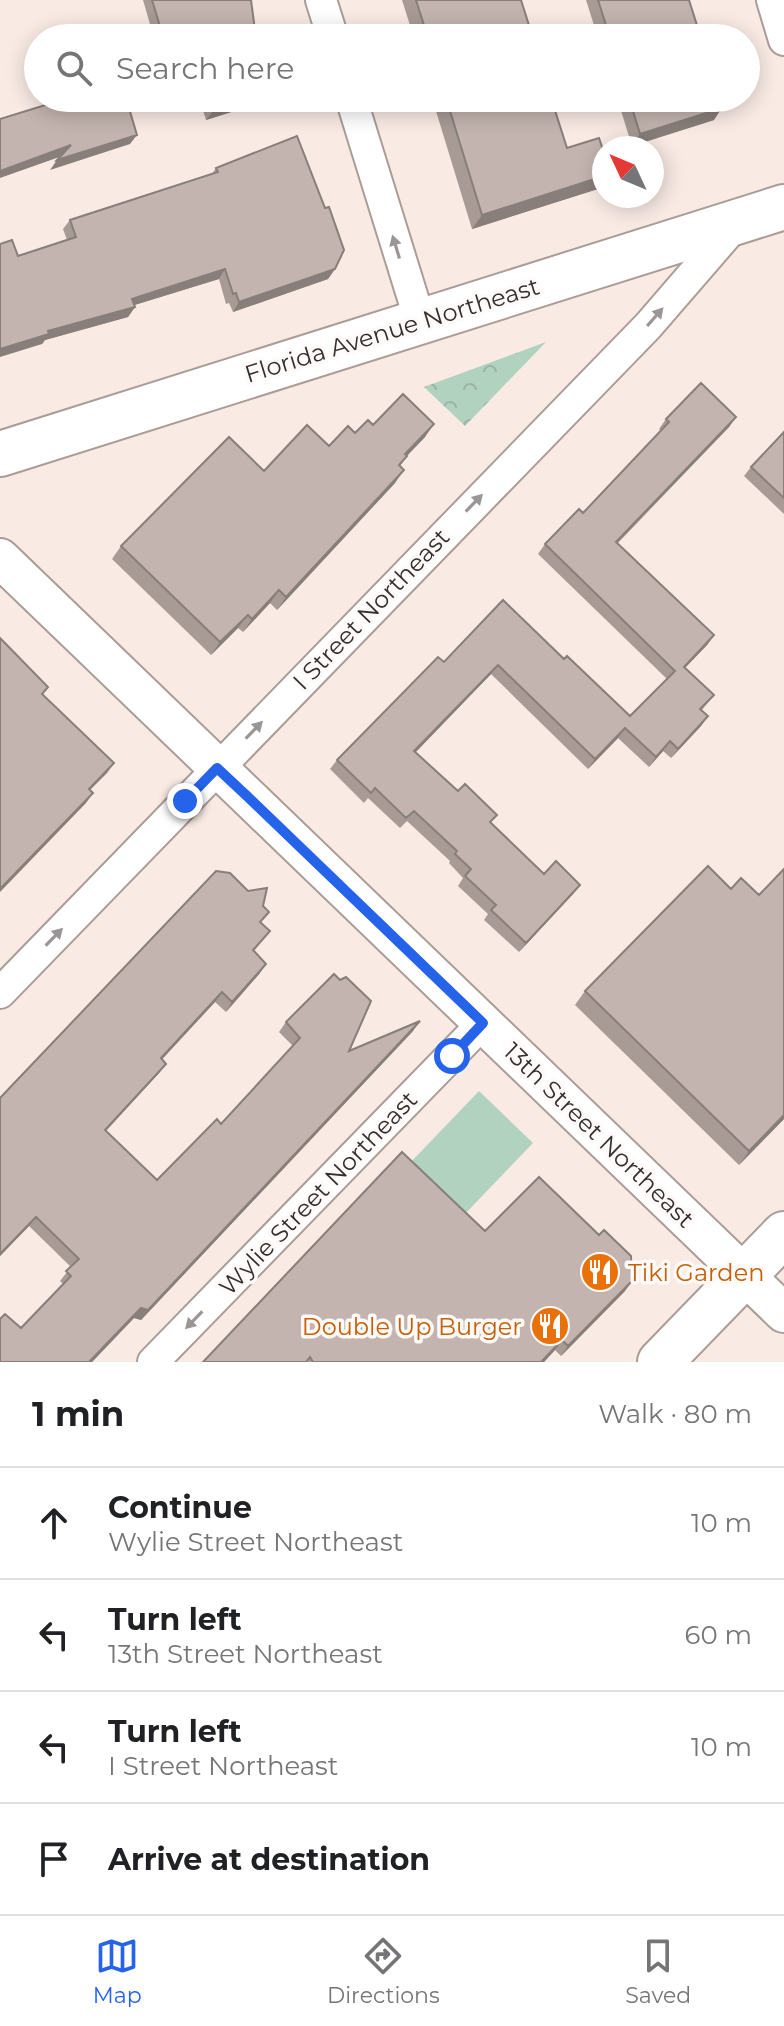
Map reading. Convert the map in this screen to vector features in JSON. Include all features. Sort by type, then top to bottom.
[{"type":"main road","name":"Florida Avenue Northeast","points":[[0,454],[784,207]]},
{"type":"main road","points":[[660,1362],[784,1234]]},
{"type":"street","points":[[321,0],[329,24]]},
{"type":"street","points":[[772,0],[784,40]]},
{"type":"street","points":[[355,112],[420,321]]},
{"type":"street","name":"I Street Northeast","points":[[0,993],[648,326],[738,222]]},
{"type":"street","name":"13th Street Northeast","points":[[0,558],[784,1313]]},
{"type":"street","name":"Wylie Street Northeast","points":[[153,1362],[483,1023]]},
{"type":"green space","points":[[546,342],[465,426],[424,387]]},
{"type":"green space","points":[[479,1091],[533,1143],[463,1216],[409,1164]]},
{"type":"building","points":[[152,0],[251,0],[254,24],[159,24]]},
{"type":"building","points":[[416,0],[521,0],[529,24],[424,24]]},
{"type":"building","points":[[598,0],[689,0],[697,24],[606,24]]},
{"type":"building","points":[[24,112],[130,112],[137,135],[57,160],[71,145],[0,171],[0,119]]},
{"type":"building","points":[[450,112],[555,112],[567,148],[592,140],[592,180],[482,215]]},
{"type":"building","points":[[633,112],[709,112],[640,134]]},
{"type":"building","points":[[297,136],[325,208],[329,207],[344,250],[335,269],[239,302],[225,269],[132,299],[135,307],[48,331],[49,334],[0,349],[0,244],[12,240],[18,256],[76,237],[70,220],[218,172],[216,168]]},
{"type":"building","points":[[701,383],[736,417],[616,542],[714,635],[684,667],[714,695],[700,709],[708,716],[678,749],[670,741],[656,757],[625,728],[595,759],[498,665],[414,751],[458,791],[465,784],[497,815],[490,822],[544,874],[556,861],[580,885],[526,943],[491,910],[496,905],[465,876],[471,869],[455,854],[457,851],[414,811],[406,818],[375,788],[371,793],[337,760],[438,657],[444,662],[503,600],[564,659],[567,656],[630,716],[675,671],[545,544],[579,509],[583,513],[669,422],[666,419]]},
{"type":"building","points":[[403,394],[434,424],[405,454],[407,456],[399,465],[404,470],[286,597],[279,590],[252,619],[248,615],[220,642],[121,546],[229,437],[264,471],[307,425],[329,446],[348,426],[355,433],[368,420],[373,425]]},
{"type":"building","points":[[784,432],[784,498],[751,467]]},
{"type":"building","points":[[0,638],[48,687],[42,694],[114,763],[89,789],[93,793],[0,889]]},
{"type":"building","points":[[708,866],[731,889],[741,878],[759,895],[784,869],[784,1115],[749,1151],[585,991]]},
{"type":"building","points":[[216,871],[230,873],[248,891],[267,888],[263,906],[269,912],[260,922],[270,931],[253,950],[266,964],[232,1002],[222,992],[161,1058],[166,1064],[105,1130],[157,1180],[217,1119],[221,1124],[300,1038],[286,1022],[334,974],[340,980],[346,977],[371,1001],[349,1051],[420,1021],[148,1310],[141,1308],[89,1362],[0,1362],[0,1319],[5,1314],[21,1328],[71,1276],[66,1271],[79,1259],[36,1217],[0,1254],[0,1098]]},
{"type":"building","points":[[402,1152],[485,1231],[539,1177],[599,1235],[604,1230],[631,1256],[632,1281],[568,1346],[562,1340],[541,1362],[313,1362],[310,1357],[306,1362],[203,1362]]},
{"type":"place","name":"Tiki Garden","points":[[600,1272]]},
{"type":"place","name":"Double Up Burger","points":[[550,1326]]},
{"type":"route","points":[[185,801],[217,768],[248,797],[483,1023],[452,1056]]}]
